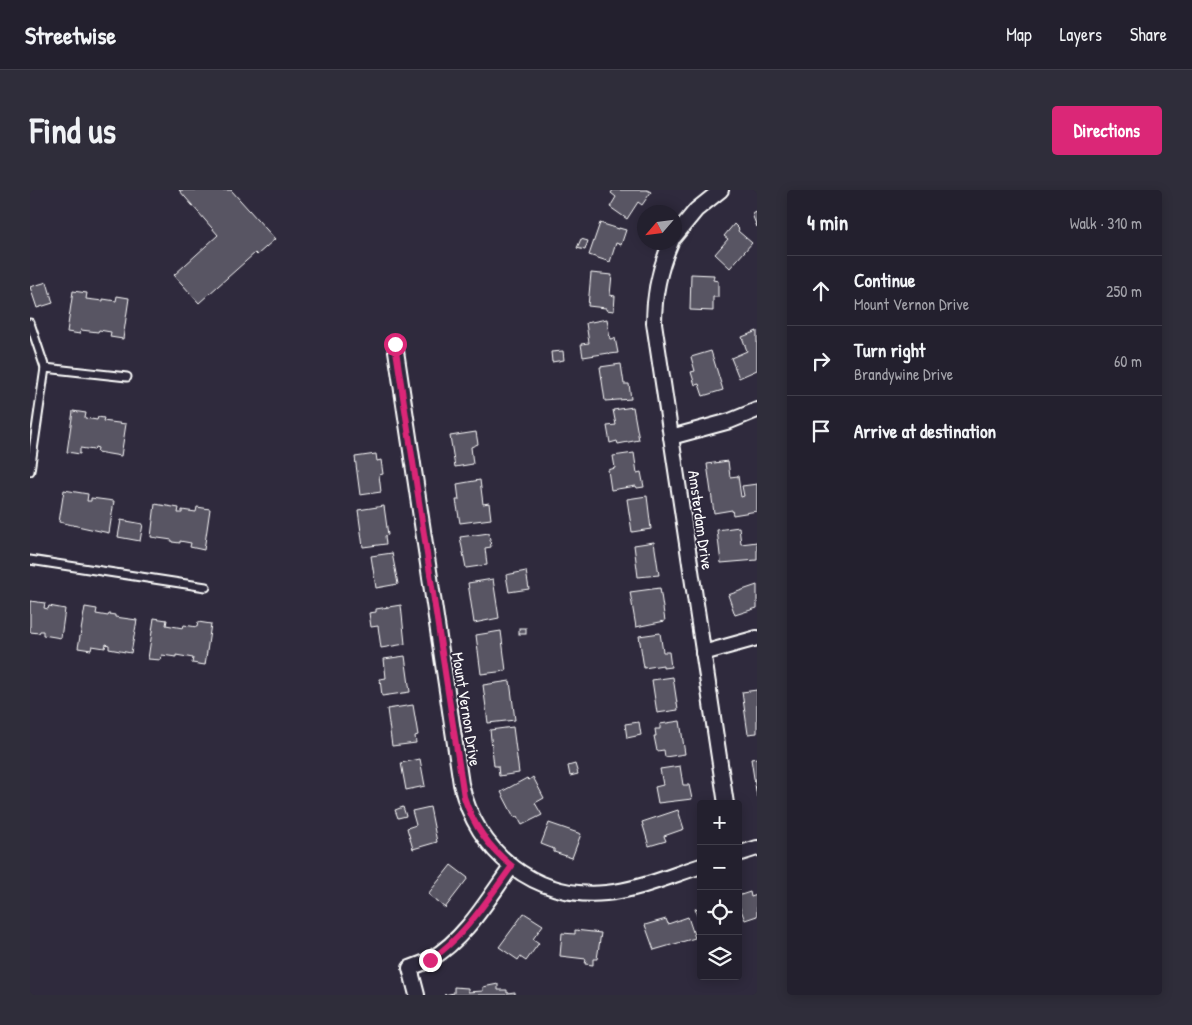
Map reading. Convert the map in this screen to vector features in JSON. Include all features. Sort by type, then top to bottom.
[{"type":"street","points":[[682,227],[696,210],[721,190]]},
{"type":"street","name":"Amsterdam Drive","points":[[668,250],[657,279],[654,323],[725,800]]},
{"type":"street","name":"Mount Vernon Drive","points":[[395,344],[464,797],[471,816],[481,834],[496,852],[526,876],[554,888],[575,892],[595,894],[628,889],[697,867]]},
{"type":"street","points":[[671,437],[730,421],[757,410]]},
{"type":"street","points":[[703,653],[757,638]]},
{"type":"street","points":[[742,851],[757,848]]},
{"type":"street","points":[[417,995],[410,968],[430,960],[454,942],[466,930],[512,866]]},
{"type":"lane","points":[[30,323],[45,368],[30,471]]},
{"type":"lane","points":[[45,368],[127,377]]},
{"type":"lane","points":[[30,560],[206,587]]},
{"type":"building","points":[[179,190],[231,190],[275,239],[257,255],[255,253],[199,303],[174,275],[218,235]]},
{"type":"building","points":[[613,190],[647,190],[651,192],[642,205],[638,202],[627,219],[610,207],[616,197],[611,193]]},
{"type":"building","points":[[757,212],[757,227],[752,214]]},
{"type":"building","points":[[600,223],[626,230],[621,245],[616,243],[610,262],[589,255]]},
{"type":"building","points":[[734,224],[739,229],[738,231],[752,243],[730,268],[715,254],[728,239],[724,236]]},
{"type":"building","points":[[581,239],[588,241],[585,250],[577,248]]},
{"type":"building","points":[[591,273],[612,275],[610,295],[615,296],[614,311],[588,306]]},
{"type":"building","points":[[691,274],[714,275],[713,280],[718,281],[718,297],[713,297],[713,311],[690,310]]},
{"type":"building","points":[[47,282],[53,303],[37,308],[30,287]]},
{"type":"building","points":[[73,291],[87,293],[86,299],[116,301],[117,296],[129,298],[123,339],[110,337],[111,332],[99,330],[98,332],[81,330],[80,334],[67,332]]},
{"type":"building","points":[[607,319],[610,339],[615,338],[618,353],[583,357],[581,344],[589,343],[586,323]]},
{"type":"building","points":[[757,331],[757,370],[739,378],[731,358],[747,351],[742,337]]},
{"type":"building","points":[[563,351],[564,360],[552,362],[551,352]]},
{"type":"building","points":[[711,351],[723,390],[703,396],[699,384],[695,385],[691,372],[695,371],[691,357]]},
{"type":"building","points":[[621,364],[624,384],[629,384],[631,399],[605,401],[600,367]]},
{"type":"building","points":[[633,407],[639,440],[618,444],[617,441],[610,443],[607,426],[616,425],[613,410]]},
{"type":"building","points":[[73,411],[86,413],[85,418],[97,420],[98,417],[104,418],[103,421],[126,424],[121,456],[97,452],[98,448],[95,447],[94,450],[80,448],[80,454],[67,452]]},
{"type":"building","points":[[476,432],[478,444],[471,447],[473,464],[455,467],[450,436]]},
{"type":"building","points":[[634,453],[637,473],[641,472],[644,487],[637,488],[636,486],[611,490],[608,470],[615,468],[613,456]]},
{"type":"building","points":[[376,454],[377,461],[381,460],[383,474],[379,475],[381,492],[360,495],[355,457]]},
{"type":"building","points":[[728,461],[730,477],[738,476],[741,497],[744,496],[742,486],[757,484],[757,511],[733,515],[732,510],[714,513],[707,464]]},
{"type":"building","points":[[480,480],[483,504],[489,503],[491,519],[460,523],[456,500],[459,500],[457,484]]},
{"type":"building","points":[[64,490],[88,494],[87,501],[91,501],[91,498],[114,501],[109,533],[59,522]]},
{"type":"building","points":[[647,496],[651,529],[632,532],[627,499]]},
{"type":"building","points":[[155,504],[179,508],[178,513],[182,513],[182,510],[196,512],[197,507],[210,509],[204,550],[190,547],[191,543],[172,542],[172,540],[151,537]]},
{"type":"building","points":[[384,506],[388,535],[385,536],[386,544],[363,547],[358,510]]},
{"type":"building","points":[[121,520],[143,524],[140,541],[118,537]]},
{"type":"building","points":[[739,527],[741,544],[757,542],[757,560],[721,563],[717,530]]},
{"type":"building","points":[[489,533],[491,547],[485,548],[487,565],[466,568],[460,537]]},
{"type":"building","points":[[654,542],[659,575],[638,577],[634,545]]},
{"type":"building","points":[[392,553],[398,584],[376,588],[371,556]]},
{"type":"building","points":[[526,571],[529,589],[509,592],[506,575]]},
{"type":"building","points":[[493,579],[499,618],[474,623],[468,583]]},
{"type":"building","points":[[757,585],[757,608],[735,615],[728,595]]},
{"type":"building","points":[[660,588],[665,621],[636,627],[630,592]]},
{"type":"building","points":[[30,601],[45,603],[44,608],[48,609],[49,606],[65,609],[61,638],[43,635],[43,631],[39,633],[30,632]]},
{"type":"building","points":[[401,605],[405,644],[381,648],[378,626],[371,627],[369,613],[376,612],[376,609]]},
{"type":"building","points":[[85,607],[97,609],[96,614],[108,616],[109,614],[115,615],[115,617],[137,620],[131,653],[109,649],[109,645],[106,644],[105,648],[92,646],[91,650],[78,648]]},
{"type":"building","points":[[154,618],[167,620],[166,625],[183,628],[184,625],[197,627],[198,622],[211,624],[205,665],[192,663],[193,658],[176,655],[176,657],[162,655],[161,660],[148,659]]},
{"type":"building","points":[[519,628],[526,628],[526,634],[519,634]]},
{"type":"building","points":[[501,631],[506,671],[481,674],[476,635]]},
{"type":"building","points":[[660,633],[663,652],[669,652],[671,667],[663,668],[663,665],[644,668],[639,636]]},
{"type":"building","points":[[405,656],[410,692],[382,696],[380,679],[386,678],[384,659]]},
{"type":"building","points":[[673,677],[678,710],[657,713],[652,680]]},
{"type":"building","points":[[510,681],[515,720],[488,723],[483,685]]},
{"type":"building","points":[[757,690],[757,733],[748,734],[742,692]]},
{"type":"building","points":[[413,705],[418,735],[415,736],[416,743],[392,746],[387,709]]},
{"type":"building","points":[[680,721],[685,754],[665,757],[664,750],[657,751],[654,736],[656,736],[655,729],[660,729],[660,724]]},
{"type":"building","points":[[639,722],[641,735],[627,738],[625,724]]},
{"type":"building","points":[[513,727],[519,773],[499,776],[498,766],[494,766],[490,730]]},
{"type":"building","points":[[757,758],[757,797],[751,759]]},
{"type":"building","points":[[420,759],[425,786],[406,790],[401,763]]},
{"type":"building","points":[[575,764],[578,774],[570,776],[568,766]]},
{"type":"building","points":[[680,766],[683,785],[689,785],[692,799],[658,803],[655,787],[663,785],[660,769]]},
{"type":"building","points":[[533,777],[544,798],[535,803],[542,815],[522,825],[517,816],[514,817],[501,792],[527,778],[529,780]]},
{"type":"building","points":[[403,807],[406,816],[398,818],[395,810]]},
{"type":"building","points":[[430,807],[437,842],[413,849],[407,828],[416,825],[412,811]]},
{"type":"building","points":[[678,810],[684,829],[664,836],[666,841],[649,846],[642,822]]},
{"type":"building","points":[[549,823],[581,834],[572,858],[554,852],[554,849],[541,844]]},
{"type":"building","points":[[451,865],[468,878],[445,908],[428,894]]},
{"type":"building","points":[[750,892],[751,897],[757,895],[757,916],[745,920],[742,913],[742,895]]},
{"type":"building","points":[[524,913],[543,925],[533,939],[539,943],[526,961],[520,957],[518,960],[499,947]]},
{"type":"building","points":[[688,917],[695,938],[654,950],[645,925],[666,919],[668,924]]},
{"type":"building","points":[[575,930],[601,933],[597,959],[593,959],[593,965],[585,964],[586,959],[560,956],[562,933],[575,934]]},
{"type":"building","points":[[498,984],[498,990],[507,990],[507,993],[515,992],[515,995],[444,995],[454,993],[454,987],[468,988],[468,992],[483,991],[483,987]]},
{"type":"route","points":[[395,344],[461,784],[468,810],[481,834],[501,858],[512,866],[466,930],[454,942],[430,960]]}]
